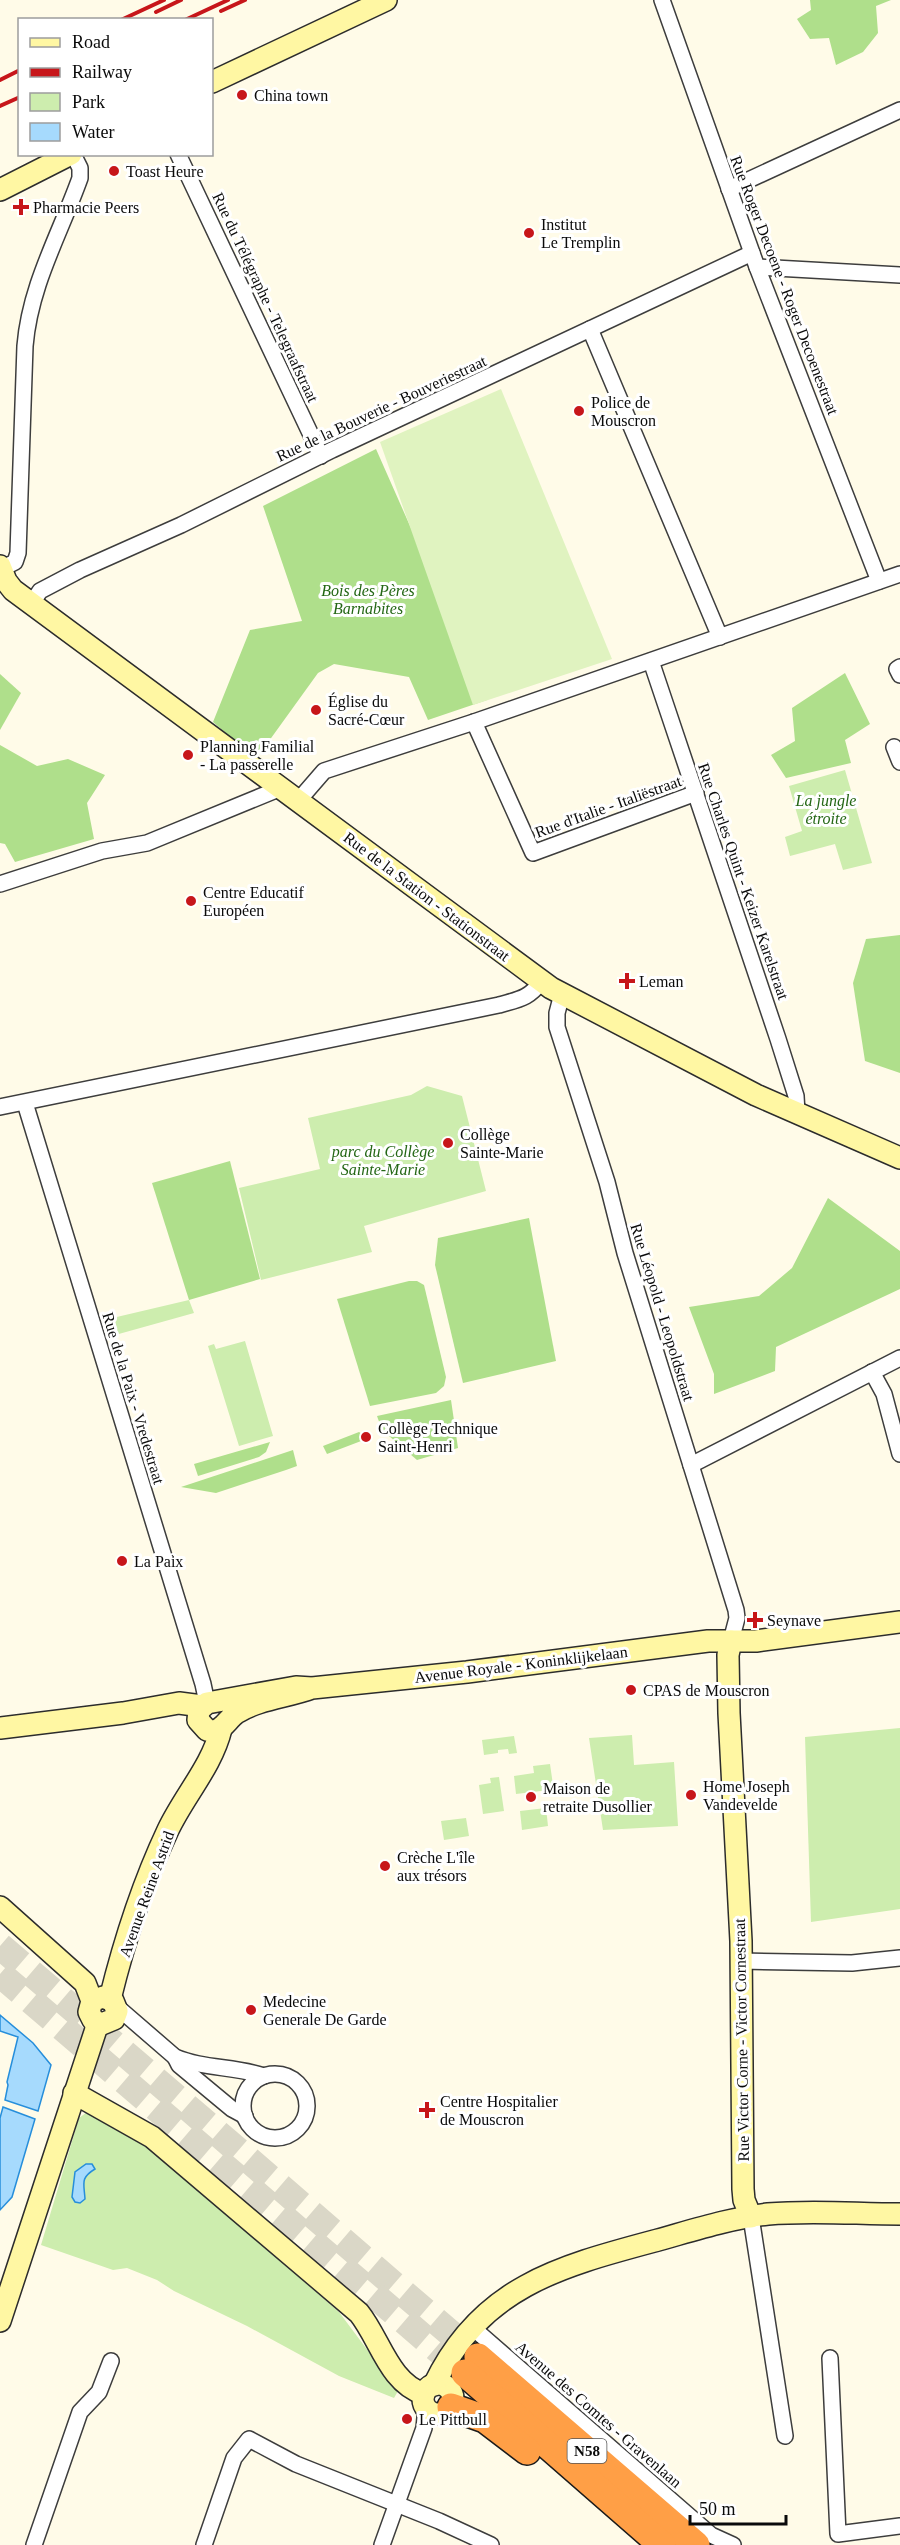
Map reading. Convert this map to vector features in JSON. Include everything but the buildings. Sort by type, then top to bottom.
[{"type":"highway","points":[[443,2392],[502,2431],[638,2545]]},
{"type":"highway","name":"N58","points":[[443,2392],[662,2545]]},
{"type":"highway","name":"N58","points":[[443,2392],[696,2545]]},
{"type":"street","points":[[213,82],[386,0]]},
{"type":"street","name":"Rue Roger Decoene - Roger Decoenestraat","points":[[662,0],[754,260],[879,581]]},
{"type":"street","points":[[729,189],[900,110]]},
{"type":"street","points":[[0,190],[68,156]]},
{"type":"street","points":[[1,567],[15,562],[18,553],[28,317],[37,282],[80,178],[80,168],[73,156]]},
{"type":"street","name":"Rue du Télégraphe - Telegraafstraat","points":[[179,156],[321,456]]},
{"type":"street","points":[[754,260],[900,275]]},
{"type":"street","name":"Rue de la Bouverie - Bouveriestraat","points":[[32,603],[40,591],[80,570],[181,525],[590,329],[754,260]]},
{"type":"street","points":[[590,329],[720,637]]},
{"type":"street","name":"Rue de la Station - Stationstraat","points":[[1,567],[6,581],[7,595],[32,603],[561,994],[723,1080],[900,1158]]},
{"type":"street","points":[[298,801],[324,771],[474,722],[879,581],[898,579]]},
{"type":"street","name":"Rue Charles Quint - Keizer Karelstraat","points":[[651,661],[778,1039],[796,1095],[797,1113]]},
{"type":"street","points":[[900,667],[897,669],[900,675]]},
{"type":"street","name":"Rue d'Italie - Italiëstraat","points":[[474,722],[532,853],[696,793]]},
{"type":"street","points":[[894,747],[900,762]]},
{"type":"street","points":[[0,884],[102,851],[147,843],[281,788]]},
{"type":"street","points":[[0,1107],[499,1005],[525,998],[532,994],[542,981]]},
{"type":"street","name":"Rue Léopold - Leopoldstraat","points":[[561,994],[557,1027],[607,1182],[625,1253],[736,1611],[737,1618],[731,1641]]},
{"type":"street","name":"Rue de la Paix - Vredestraat","points":[[25,1103],[203,1684],[215,1712]]},
{"type":"street","points":[[691,1465],[900,1358]]},
{"type":"street","points":[[872,1371],[884,1394],[900,1454]]},
{"type":"street","name":"Avenue Royale - Koninklijkelaan","points":[[0,1728],[123,1713],[180,1703],[191,1703],[215,1712],[296,1687],[312,1688],[467,1672],[702,1642],[756,1641],[900,1622]]},
{"type":"street","name":"Rue Victor Corne - Victor Cornestraat","points":[[731,1641],[728,1655],[729,1719],[741,1961],[743,2189],[744,2200],[751,2217],[786,2436]]},
{"type":"street","name":"Avenue Reine Astrid","points":[[0,2321],[74,2093],[105,2010],[156,1858],[173,1820],[209,1759],[215,1712]]},
{"type":"street","points":[[0,1907],[75,1972],[105,2010],[124,2022],[139,2026],[175,2057],[179,2066],[232,2109],[245,2116]]},
{"type":"street","points":[[75,1972],[85,1975],[103,1973],[123,1953]]},
{"type":"street","points":[[741,1961],[852,1963],[900,1958]]},
{"type":"street","points":[[175,2057],[203,2064],[248,2070],[264,2076]]},
{"type":"street","points":[[192,2076],[195,2070],[203,2064]]},
{"type":"street","points":[[274,2073],[285,2075],[300,2085],[307,2103],[305,2119],[291,2134],[275,2138],[258,2133],[245,2116],[243,2108],[245,2093],[252,2083],[264,2076],[274,2073]]},
{"type":"street","points":[[74,2093],[152,2137],[358,2313],[368,2324],[400,2379],[409,2387],[443,2392]]},
{"type":"street","points":[[382,2545],[395,2504],[472,2328],[486,2313],[514,2292],[560,2269],[723,2222],[785,2214],[900,2214]]},
{"type":"street","name":"Avenue des Comtes - Gravenlaan","points":[[472,2328],[711,2535],[733,2545]]},
{"type":"street","points":[[830,2358],[838,2534],[900,2526]]},
{"type":"street","points":[[34,2545],[80,2412],[99,2392],[111,2361]]},
{"type":"street","points":[[204,2545],[234,2458],[249,2439],[296,2464],[491,2545]]},
{"type":"green space","points":[[810,0],[891,0],[876,6],[878,33],[863,52],[836,65],[829,38],[810,39],[797,19],[811,10]]},
{"type":"green space","points":[[501,389],[612,659],[473,705],[380,442]]},
{"type":"green space","name":"Bois des Pères Barnabites","points":[[376,449],[487,700],[428,720],[409,677],[334,664],[318,673],[256,759],[213,722],[250,630],[302,621],[263,506]]},
{"type":"green space","points":[[845,673],[870,724],[845,740],[851,763],[786,778],[771,755],[795,741],[792,708]]},
{"type":"green space","points":[[0,674],[21,693],[0,730]]},
{"type":"green space","points":[[0,745],[37,766],[68,759],[105,775],[87,803],[94,839],[15,862],[5,844],[0,843]]},
{"type":"green space","name":"La jungle étroite","points":[[845,770],[872,863],[843,870],[835,844],[790,856],[785,837],[802,831],[789,786]]},
{"type":"green space","points":[[900,935],[900,1073],[865,1061],[853,983],[866,939]]},
{"type":"green space","name":"parc du Collège Sainte-Marie","points":[[427,1086],[462,1096],[486,1191],[364,1226],[372,1252],[261,1280],[239,1188],[320,1169],[308,1118],[411,1095]]},
{"type":"green space","points":[[230,1161],[260,1279],[189,1300],[152,1183]]},
{"type":"green space","points":[[828,1198],[900,1251],[900,1289],[776,1347],[775,1371],[714,1394],[714,1374],[689,1307],[759,1296],[792,1268]]},
{"type":"green space","points":[[529,1218],[556,1361],[463,1383],[435,1265],[438,1238]]},
{"type":"green space","points":[[417,1281],[424,1285],[446,1377],[444,1386],[436,1393],[370,1406],[337,1299]]},
{"type":"green space","points":[[189,1300],[194,1313],[108,1337],[104,1320]]},
{"type":"green space","points":[[245,1341],[273,1436],[239,1446],[208,1346],[214,1344],[216,1349]]},
{"type":"green space","points":[[451,1400],[458,1448],[417,1460],[382,1430],[377,1416]]},
{"type":"green space","points":[[359,1432],[369,1438],[327,1454],[323,1446]]},
{"type":"green space","points":[[270,1442],[266,1452],[259,1457],[198,1476],[194,1464]]},
{"type":"green space","points":[[293,1450],[297,1466],[286,1470],[216,1493],[181,1487]]},
{"type":"green space","points":[[900,1728],[900,1909],[811,1922],[805,1737]]},
{"type":"green space","points":[[632,1735],[634,1765],[674,1762],[678,1826],[603,1830],[589,1738]]},
{"type":"green space","points":[[514,1736],[517,1753],[509,1754],[508,1749],[484,1755],[482,1740]]},
{"type":"green space","points":[[550,1764],[554,1792],[550,1793],[549,1790],[516,1794],[514,1776],[534,1773],[533,1766]]},
{"type":"green space","points":[[499,1777],[504,1811],[483,1814],[479,1785],[491,1783],[490,1778]]},
{"type":"green space","points":[[546,1808],[548,1826],[522,1830],[520,1811]]},
{"type":"green space","points":[[466,1818],[469,1836],[444,1840],[441,1821]]},
{"type":"green space","points":[[87,2112],[145,2143],[339,2312],[398,2391],[394,2398],[339,2376],[157,2280],[127,2268],[113,2270],[41,2245],[79,2118]]},
{"type":"water","points":[[0,2015],[33,2043],[51,2065],[38,2111],[5,2100],[18,2037],[0,2031]]},
{"type":"water","points":[[3,2107],[35,2119],[12,2197],[0,2210],[0,2118]]},
{"type":"water","points":[[86,2164],[92,2164],[95,2169],[85,2178],[85,2199],[80,2203],[75,2202],[72,2197],[75,2172]]},
{"type":"tunnel","points":[[0,1946],[478,2357]]},
{"type":"tunnel","points":[[0,1974],[465,2373]]},
{"type":"railway","points":[[125,18],[164,0]]},
{"type":"railway","points":[[156,12],[181,0]]},
{"type":"railway","points":[[189,18],[228,0]]},
{"type":"railway","points":[[221,11],[245,0]]},
{"type":"railway","points":[[0,80],[18,71]]},
{"type":"railway","points":[[0,106],[18,98]]},
{"type":"place","name":"China town","points":[[242,95]]},
{"type":"place","name":"Toast Heure","points":[[114,171]]},
{"type":"place","name":"Pharmacie Peers","points":[[21,207]]},
{"type":"place","name":"Institut Le Tremplin","points":[[529,233]]},
{"type":"place","name":"Police de Mouscron","points":[[579,411]]},
{"type":"place","name":"Église du Sacré-Cœur","points":[[316,710]]},
{"type":"place","name":"Planning Familial - La passerelle","points":[[188,755]]},
{"type":"place","name":"Centre Educatif Européen","points":[[191,901]]},
{"type":"place","name":"Leman","points":[[627,981]]},
{"type":"place","name":"Collège Sainte-Marie","points":[[448,1143]]},
{"type":"place","name":"Collège Technique Saint-Henri","points":[[366,1437]]},
{"type":"place","name":"La Paix","points":[[122,1561]]},
{"type":"place","name":"Seynave","points":[[755,1620]]},
{"type":"place","name":"CPAS de Mouscron","points":[[631,1690]]},
{"type":"place","name":"Home Joseph Vandevelde","points":[[691,1795]]},
{"type":"place","name":"Maison de retraite Dusollier","points":[[531,1797]]},
{"type":"place","name":"Crèche L'île aux trésors","points":[[385,1866]]},
{"type":"place","name":"Medecine Generale De Garde","points":[[251,2010]]},
{"type":"place","name":"Centre Hospitalier de Mouscron","points":[[427,2110]]},
{"type":"place","name":"Le Pittbull","points":[[407,2419]]}]
